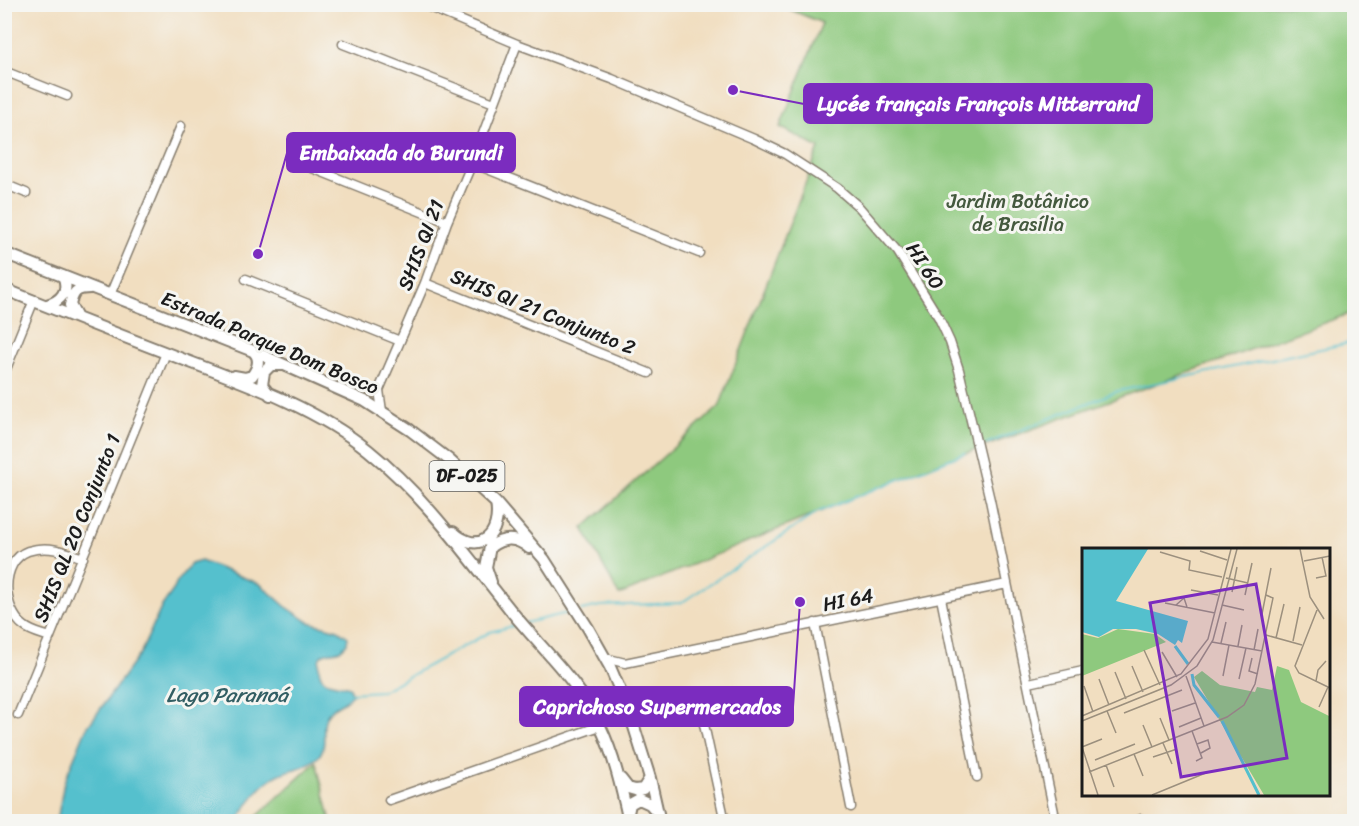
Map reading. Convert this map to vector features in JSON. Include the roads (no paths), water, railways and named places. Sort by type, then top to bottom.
[{"type":"main road","name":"Estrada Parque Dom Bosco","points":[[4,253],[253,351],[365,401],[448,459],[496,503],[544,559],[588,628],[615,677],[639,740],[659,817]]},
{"type":"main road","points":[[47,306],[58,302],[62,297],[66,285],[63,276]]},
{"type":"main road","points":[[76,316],[70,305],[75,291],[80,288],[91,288],[107,293]]},
{"type":"main road","name":"DF-025","points":[[4,289],[271,395],[300,409],[366,448],[404,483],[440,523],[579,692],[600,726],[628,818]]},
{"type":"main road","points":[[219,373],[244,378],[252,376],[258,361],[253,351]]},
{"type":"main road","points":[[271,395],[262,385],[264,372],[271,365],[285,365]]},
{"type":"main road","points":[[440,523],[446,525],[460,539],[482,541],[495,530],[498,515],[496,503]]},
{"type":"main road","points":[[493,588],[486,567],[487,556],[490,547],[498,541],[513,539],[523,543],[544,559]]},
{"type":"main road","points":[[613,763],[625,786],[631,790],[644,789],[650,778]]},
{"type":"main road","points":[[628,818],[630,804],[639,799],[650,804],[659,817]]},
{"type":"street","name":"HI 60","points":[[422,4],[517,44],[612,79],[785,154],[837,188],[877,227],[914,275],[950,342],[967,400],[990,500],[1056,822]]},
{"type":"street","points":[[343,44],[494,103]]},
{"type":"street","name":"SHIS QI 21","points":[[365,401],[379,390],[425,283],[517,44]]},
{"type":"street","points":[[4,71],[68,96]]},
{"type":"street","points":[[107,293],[181,126]]},
{"type":"street","points":[[292,160],[447,222]]},
{"type":"street","points":[[472,163],[699,253]]},
{"type":"street","points":[[4,184],[26,193]]},
{"type":"street","points":[[246,279],[400,341]]},
{"type":"street","name":"SHIS QI 21 Conjunto 2","points":[[425,283],[649,373]]},
{"type":"street","points":[[4,374],[34,300]]},
{"type":"street","name":"SHIS QL 20 Conjunto 1","points":[[18,715],[166,353]]},
{"type":"street","points":[[379,390],[382,411]]},
{"type":"street","points":[[50,637],[26,628],[13,610],[6,593],[10,568],[21,554],[36,549],[56,548],[82,558]]},
{"type":"street","name":"HI 64","points":[[605,658],[625,663],[1007,584]]},
{"type":"street","points":[[941,598],[977,777]]},
{"type":"street","points":[[815,623],[851,807]]},
{"type":"street","points":[[615,677],[625,663]]},
{"type":"street","points":[[1029,682],[1082,671]]},
{"type":"street","points":[[700,706],[725,822]]},
{"type":"street","points":[[389,800],[600,726]]},
{"type":"water","name":"Lago Paranoá","points":[[201,561],[260,584],[285,606],[309,622],[338,630],[348,637],[347,643],[340,650],[325,653],[319,659],[321,677],[329,682],[350,687],[352,694],[328,713],[324,722],[324,742],[321,752],[310,763],[280,774],[267,782],[250,801],[238,821],[57,821],[64,782],[86,729],[141,652],[162,606],[178,580],[191,564]]},
{"type":"waterway","points":[[986,444],[1118,391],[1354,342]]},
{"type":"waterway","points":[[581,610],[600,606],[681,603],[818,512],[965,453]]},
{"type":"waterway","points":[[525,623],[572,612]]},
{"type":"waterway","points":[[349,693],[382,691],[490,632],[517,625]]},
{"type":"place","name":"Lycée français François Mitterrand","points":[[733,90]]},
{"type":"place","name":"Embaixada do Burundi","points":[[258,254]]},
{"type":"place","name":"Caprichoso Supermercados","points":[[800,602]]},
{"type":"park label","name":"Jardim Botânico de Brasília","points":[[1018,212]]}]
